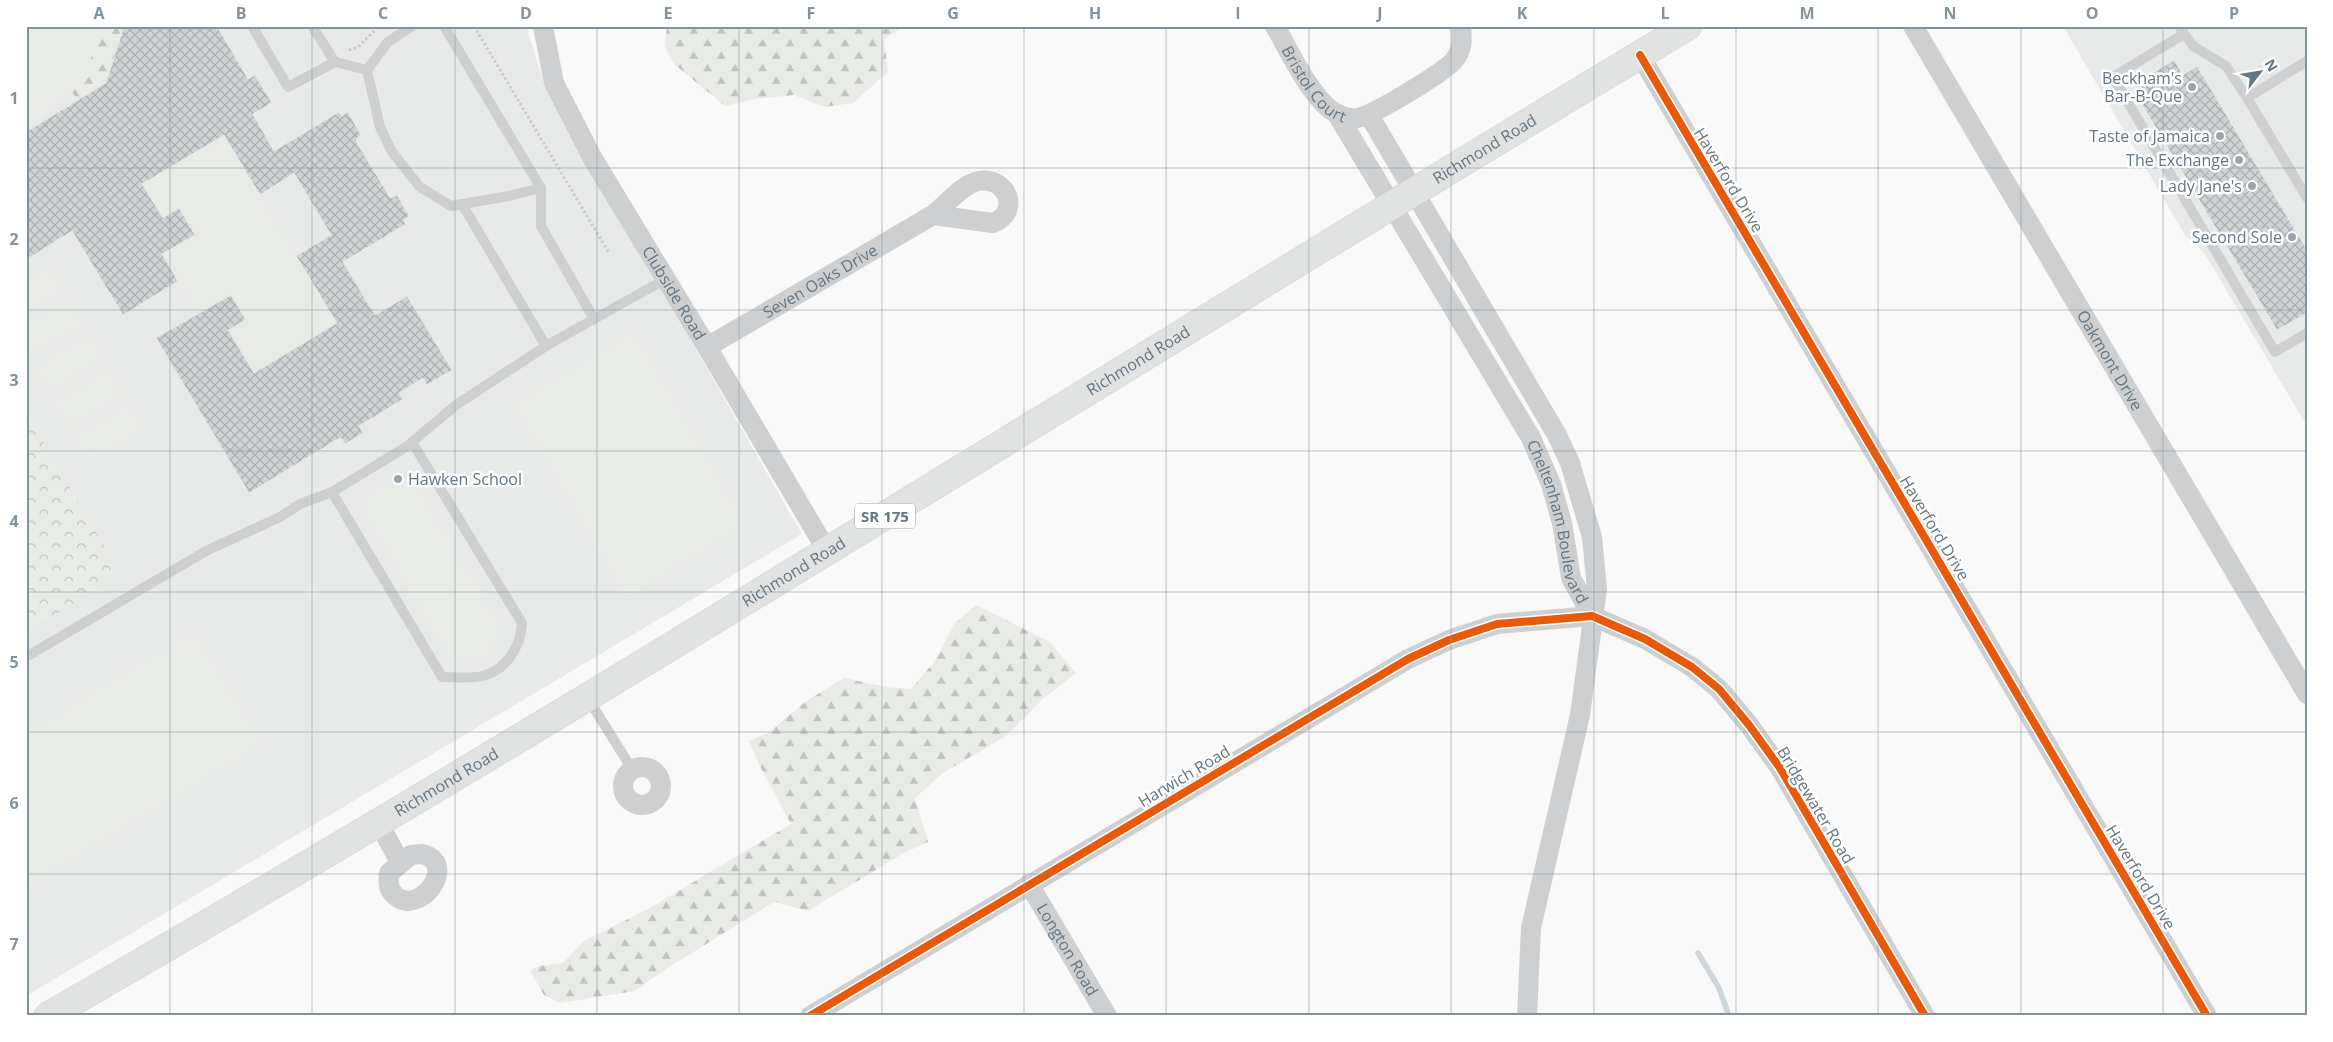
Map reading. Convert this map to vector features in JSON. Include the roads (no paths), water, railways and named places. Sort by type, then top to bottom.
[{"type":"main road","name":"Richmond Road","points":[[48,1016],[210,923],[587,696],[1688,26]]},
{"type":"street","name":"Clubside Road","points":[[543,26],[554,83],[593,159],[708,347],[827,551]]},
{"type":"street","name":"Bristol Court","points":[[1275,26],[1314,92],[1326,108],[1337,114],[1352,118],[1369,114],[1450,66],[1461,50],[1461,26]]},
{"type":"street","name":"Oakmont Drive","points":[[1913,26],[2307,694]]},
{"type":"street","name":"Haverford Drive","points":[[1640,55],[2208,1016]]},
{"type":"street","points":[[1337,114],[1404,199],[1553,428],[1570,462],[1592,537],[1597,589],[1592,616]]},
{"type":"street","name":"Bristol Court","points":[[1369,114],[1404,199]]},
{"type":"street","name":"Cheltenham Boulevard","points":[[1404,199],[1531,438],[1551,484],[1560,515],[1570,578],[1592,616],[1580,715],[1531,928],[1527,1016]]},
{"type":"street","name":"Seven Oaks Drive","points":[[708,347],[934,216]]},
{"type":"street","name":"Harwich Road","points":[[810,1016],[1029,884],[1424,652],[1449,640],[1497,624],[1592,616]]},
{"type":"street","name":"Bridgewater Road","points":[[1592,616],[1644,639],[1692,667],[1719,689],[1780,768],[1925,1016]]},
{"type":"street","points":[[378,822],[400,862]]},
{"type":"street","name":"Longton Road","points":[[1029,884],[1106,1016]]},
{"type":"lane","points":[[252,26],[288,88],[335,62],[367,70]]},
{"type":"lane","points":[[312,26],[335,62]]},
{"type":"lane","points":[[412,26],[388,42],[367,70],[380,127],[392,152],[420,187],[451,206],[541,188]]},
{"type":"lane","points":[[444,26],[541,188],[541,226],[594,319]]},
{"type":"lane","points":[[2307,198],[2226,66],[2193,46],[2181,30],[2113,77],[2275,352],[2307,333]]},
{"type":"lane","points":[[2246,98],[2307,61]]},
{"type":"lane","points":[[462,204],[546,346]]},
{"type":"lane","points":[[26,657],[206,551],[280,517],[300,504],[332,492],[412,442],[447,411],[546,346],[666,279]]},
{"type":"lane","points":[[332,492],[442,677],[483,676],[497,669],[515,650],[521,637],[522,623],[412,442]]},
{"type":"lane","points":[[587,696],[632,769]]},
{"type":"waterway","points":[[1698,953],[1719,988],[1729,1016]]},
{"type":"place","name":"Beckham's Bar-B-Que","points":[[2192,87]]},
{"type":"place","name":"Taste of Jamaica","points":[[2220,136]]},
{"type":"place","name":"The Exchange","points":[[2239,160]]},
{"type":"place","name":"Lady Jane's","points":[[2252,186]]},
{"type":"place","name":"Second Sole","points":[[2292,237]]},
{"type":"place","name":"Hawken School","points":[[398,479]]}]
